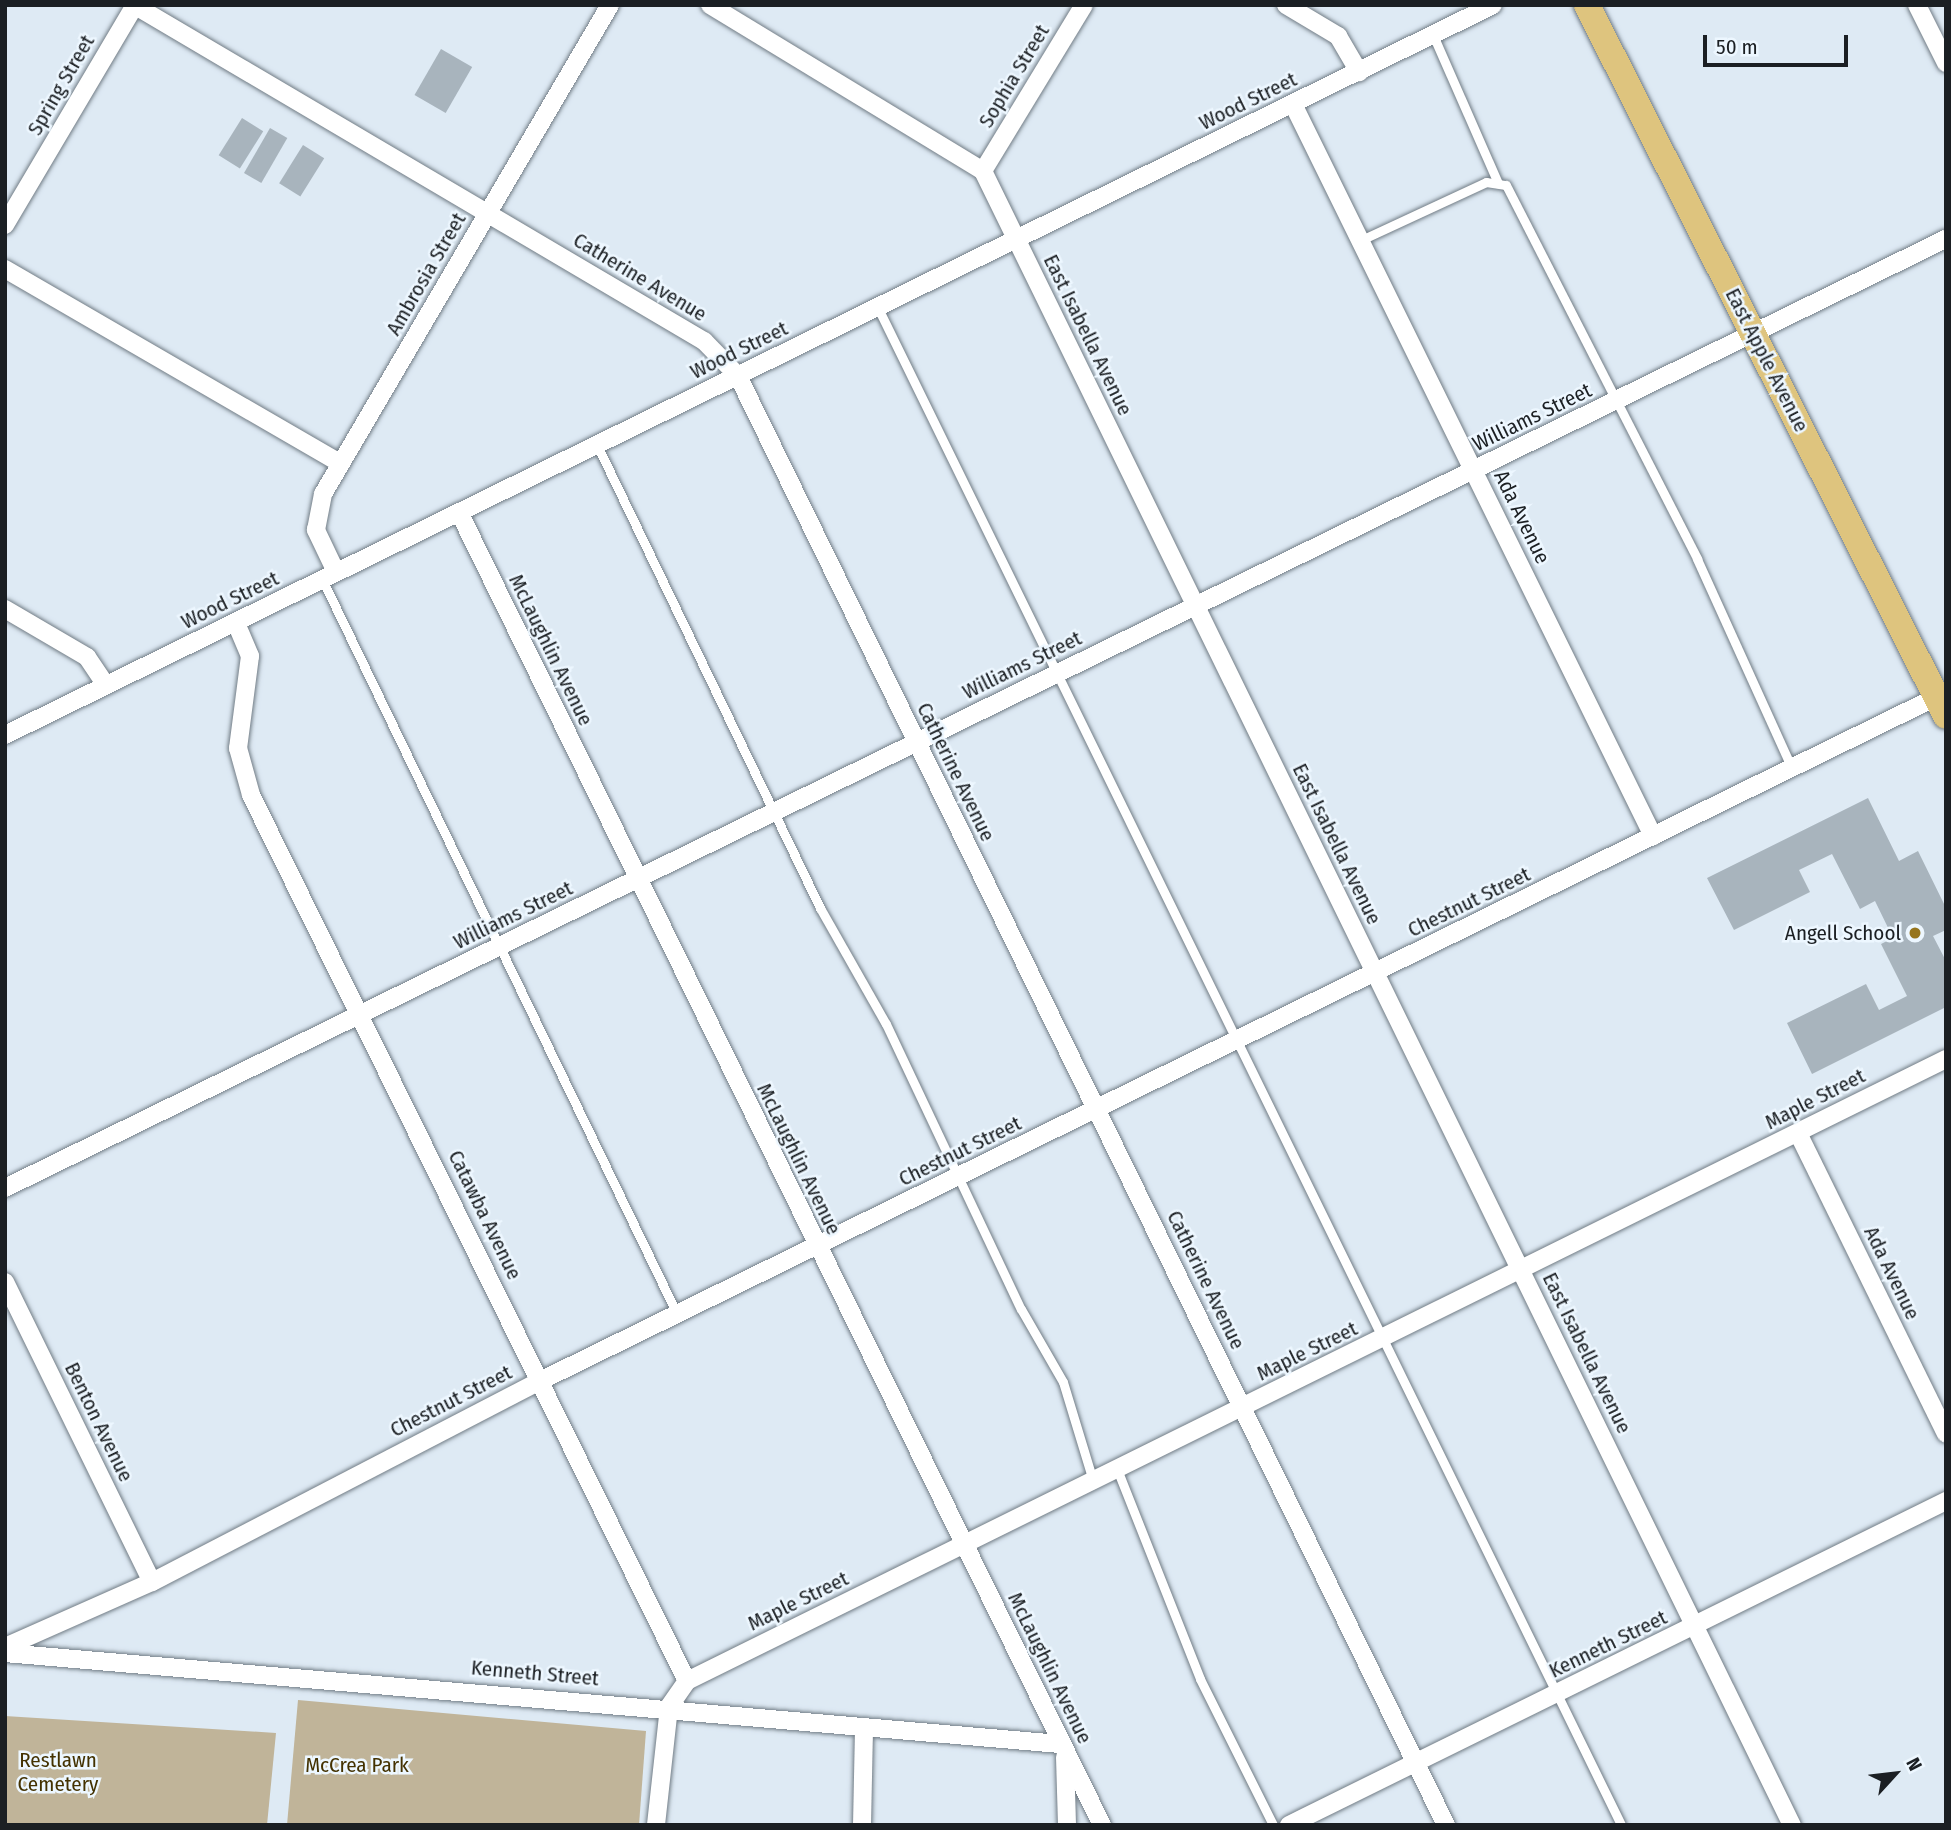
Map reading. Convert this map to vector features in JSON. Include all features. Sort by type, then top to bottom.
[{"type":"main road","name":"East Apple Avenue","points":[[1587,5],[1941,706]]},
{"type":"street","name":"Catherine Avenue","points":[[134,5],[704,341],[738,376],[1446,1825]]},
{"type":"street","name":"Spring Street","points":[[5,225],[134,5]]},
{"type":"street","name":"Ambrosia Street","points":[[329,576],[316,530],[319,505],[610,5]]},
{"type":"street","points":[[710,5],[983,171]]},
{"type":"street","name":"Sophia Street","points":[[983,171],[1084,5]]},
{"type":"street","points":[[1286,5],[1338,36],[1359,72]]},
{"type":"street","name":"Wood Street","points":[[5,735],[1493,5]]},
{"type":"street","points":[[1917,5],[1946,63]]},
{"type":"street","name":"Ada Avenue","points":[[1293,104],[1653,836]]},
{"type":"street","name":"East Isabella Avenue","points":[[983,171],[1792,1825]]},
{"type":"street","name":"Williams Street","points":[[5,1188],[1946,239]]},
{"type":"street","points":[[5,269],[341,464]]},
{"type":"street","name":"McLaughlin Avenue","points":[[459,512],[636,880],[1102,1825]]},
{"type":"street","points":[[5,609],[87,657],[106,685]]},
{"type":"street","name":"Catawba Avenue","points":[[236,623],[250,656],[238,748],[251,795],[687,1681]]},
{"type":"street","name":"Chestnut Street","points":[[5,1647],[152,1582],[540,1381],[957,1180],[1791,768],[1941,706]]},
{"type":"street","name":"Maple Street","points":[[687,1681],[1382,1340],[1946,1059]]},
{"type":"street","name":"Ada Avenue","points":[[1798,1133],[1946,1434]]},
{"type":"street","name":"Benton Avenue","points":[[5,1282],[152,1582]]},
{"type":"street","name":"Kenneth Street","points":[[1289,1825],[1946,1501]]},
{"type":"street","name":"Kenneth Street","points":[[5,1653],[669,1707],[1063,1747]]},
{"type":"street","points":[[656,1825],[669,1707],[687,1681]]},
{"type":"street","points":[[862,1825],[864,1727]]},
{"type":"street","points":[[1063,1747],[1067,1825]]},
{"type":"lane","points":[[1433,35],[1498,183]]},
{"type":"lane","points":[[1359,240],[1486,182],[1506,185],[1697,559],[1791,768]]},
{"type":"lane","points":[[877,306],[964,494],[1057,673],[1621,1825]]},
{"type":"lane","points":[[597,445],[776,811],[820,908],[886,1024],[957,1180],[1063,1382],[1093,1481]]},
{"type":"lane","points":[[329,576],[501,946],[677,1314]]},
{"type":"lane","points":[[1117,1469],[1195,1668],[1273,1825]]},
{"type":"green space","name":"McCrea Park","points":[[298,1700],[646,1731],[639,1825],[287,1825]]},
{"type":"green space","name":"Restlawn Cemetery","points":[[5,1716],[276,1733],[267,1825],[5,1825]]},
{"type":"building","points":[[441,49],[472,67],[446,113],[414,95]]},
{"type":"building","points":[[242,118],[263,131],[240,169],[219,155]]},
{"type":"building","points":[[270,128],[287,138],[261,183],[244,173]]},
{"type":"building","points":[[303,145],[324,158],[300,196],[279,183]]},
{"type":"building","name":"Angell School","points":[[1868,798],[1899,861],[1918,851],[1946,908],[1946,930],[1933,936],[1946,961],[1946,1007],[1812,1074],[1787,1023],[1866,984],[1879,1010],[1907,996],[1881,944],[1893,938],[1875,901],[1860,909],[1832,854],[1799,870],[1810,892],[1734,930],[1707,878]]},
{"type":"place","name":"Angell School","points":[[1915,933]]}]
